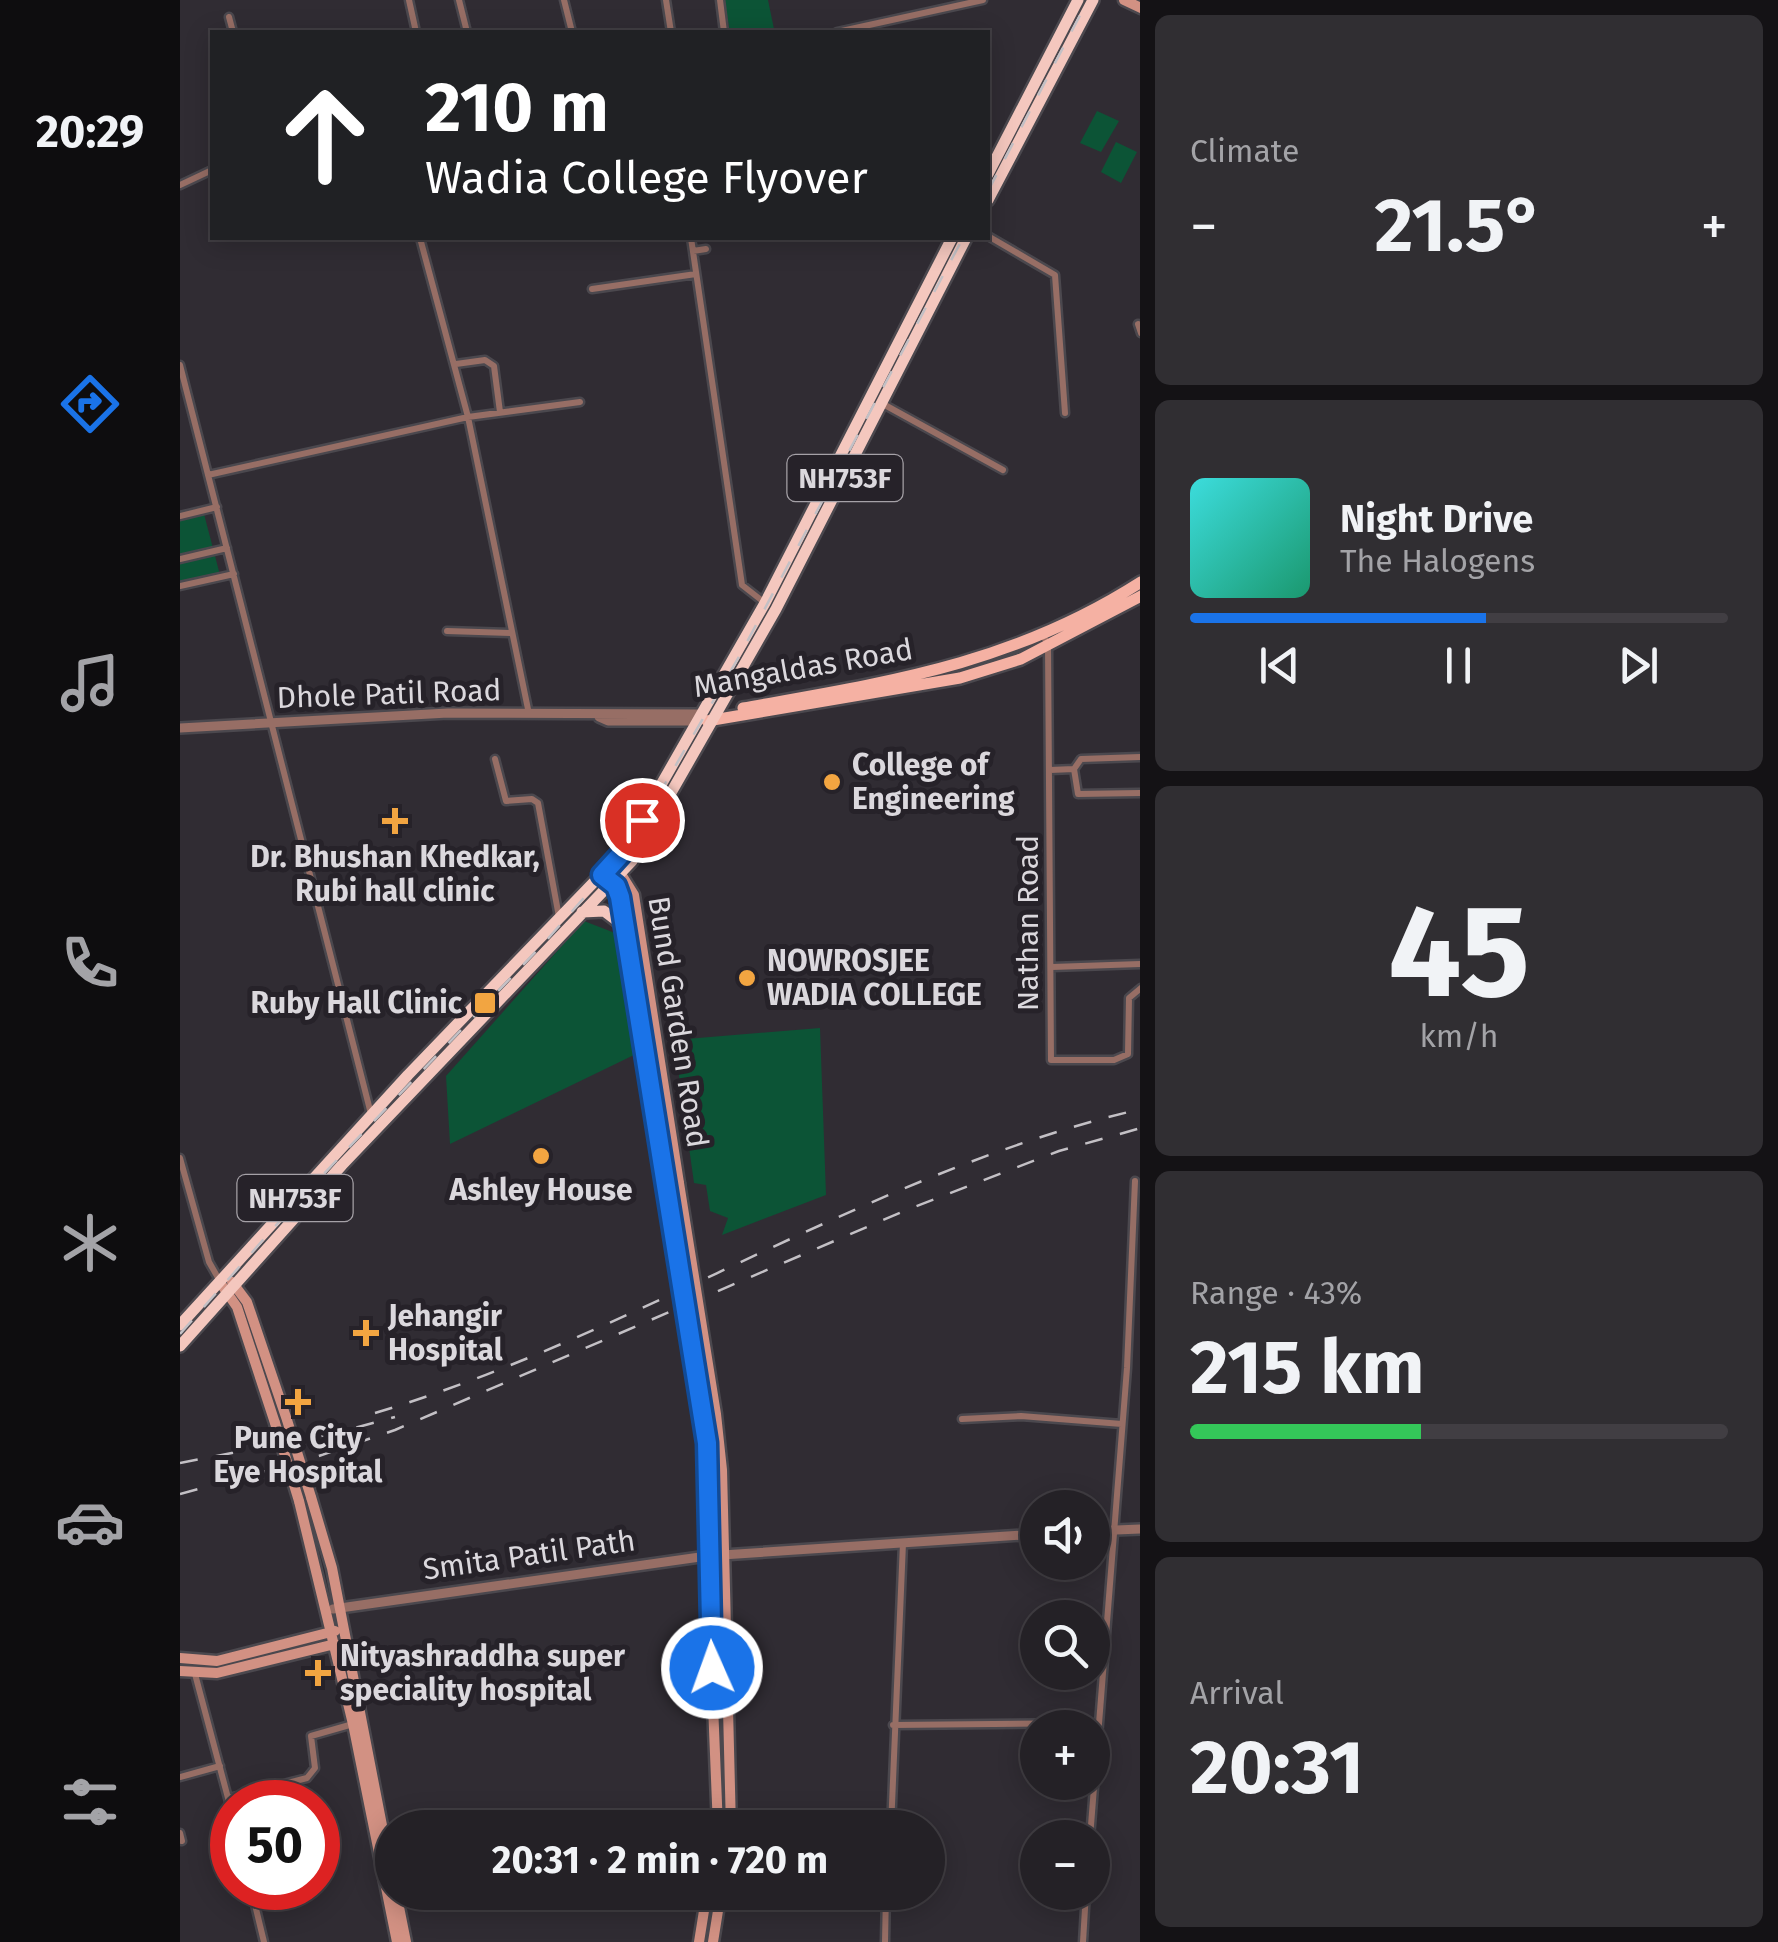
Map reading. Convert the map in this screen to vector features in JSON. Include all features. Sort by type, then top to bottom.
[{"type":"highway","points":[[990,170],[1078,0]]},
{"type":"highway","points":[[990,196],[1092,0]]},
{"type":"highway","name":"Bund Garden Road","points":[[228,1286],[372,1115],[618,867],[705,717],[951,240]]},
{"type":"highway","name":"Bund Garden Road","points":[[705,717],[776,609],[965,240]]},
{"type":"highway","name":"Bund Garden Road","points":[[228,1286],[564,922],[582,912],[607,879]]},
{"type":"highway","points":[[582,912],[604,911],[625,927]]},
{"type":"highway","name":"NH753F","points":[[180,1325],[228,1286]]},
{"type":"highway","name":"NH753F","points":[[180,1346],[228,1286]]},
{"type":"main road","points":[[1124,0],[1140,8]]},
{"type":"main road","name":"Mangaldas Road","points":[[1046,640],[1140,582]]},
{"type":"main road","name":"Mangaldas Road","points":[[705,717],[957,667],[1046,640],[1140,596]]},
{"type":"main road","name":"Bund Garden Road","points":[[618,867],[634,895],[716,1414],[722,1456],[721,1555]]},
{"type":"main road","name":"Bund Garden Road","points":[[607,879],[620,897],[703,1416],[709,1470],[707,1556]]},
{"type":"main road","points":[[228,1286],[282,1421],[339,1608],[379,1810]]},
{"type":"main road","points":[[305,1499],[331,1639],[353,1724],[397,1942]]},
{"type":"main road","points":[[721,1555],[730,1810]]},
{"type":"main road","points":[[707,1556],[717,1810]]},
{"type":"main road","points":[[180,1671],[217,1673],[345,1635]]},
{"type":"main road","points":[[180,1658],[217,1661],[331,1639]]},
{"type":"main road","points":[[400,1910],[406,1942]]},
{"type":"main road","points":[[699,1942],[704,1910]]},
{"type":"main road","points":[[713,1942],[718,1910]]},
{"type":"street","points":[[409,0],[416,30]]},
{"type":"street","points":[[459,0],[466,30]]},
{"type":"street","points":[[564,0],[572,30]]},
{"type":"street","points":[[666,0],[672,30]]},
{"type":"street","points":[[720,0],[724,30]]},
{"type":"street","points":[[846,30],[983,0]]},
{"type":"street","points":[[229,17],[232,30]]},
{"type":"street","points":[[180,185],[210,171]]},
{"type":"street","points":[[990,237],[1056,276],[1065,412]]},
{"type":"street","points":[[421,240],[468,416],[529,716]]},
{"type":"street","points":[[691,240],[742,586],[764,603]]},
{"type":"street","points":[[693,251],[706,249]]},
{"type":"street","points":[[592,289],[696,274]]},
{"type":"street","points":[[456,364],[485,360],[494,366],[500,412]]},
{"type":"street","points":[[180,365],[372,1115]]},
{"type":"street","points":[[208,475],[468,416],[580,402]]},
{"type":"street","points":[[882,404],[1003,470]]},
{"type":"street","points":[[180,516],[217,507]]},
{"type":"street","points":[[180,559],[227,548]]},
{"type":"street","points":[[180,586],[234,574]]},
{"type":"street","points":[[446,631],[511,633]]},
{"type":"street","name":"Nathan Road","points":[[1046,640],[1050,1060],[1114,1060],[1128,1054],[1129,998],[1140,988]]},
{"type":"street","name":"Dhole Patil Road","points":[[180,728],[448,713],[599,716]]},
{"type":"street","name":"Mangaldas Road","points":[[599,716],[608,721],[705,717]]},
{"type":"street","points":[[1140,757],[1081,759],[1074,769],[1078,794],[1140,794]]},
{"type":"street","points":[[495,759],[506,801],[538,803],[564,922]]},
{"type":"street","points":[[1050,770],[1074,769]]},
{"type":"street","points":[[1052,967],[1140,964]]},
{"type":"street","points":[[180,1158],[210,1262],[228,1286]]},
{"type":"street","points":[[1099,1710],[1122,1424],[1135,1181]]},
{"type":"street","points":[[962,1419],[1021,1416],[1122,1424]]},
{"type":"street","points":[[1112,1530],[1140,1529]]},
{"type":"street","name":"Smita Patil Path","points":[[326,1610],[707,1556],[1020,1535]]},
{"type":"street","points":[[891,1810],[903,1542]]},
{"type":"street","points":[[195,1674],[224,1780]]},
{"type":"street","points":[[299,1780],[307,1778],[315,1768],[311,1736],[353,1724]]},
{"type":"street","points":[[892,1725],[1020,1724]]},
{"type":"street","points":[[180,1777],[220,1766]]},
{"type":"street","points":[[256,1910],[264,1942]]},
{"type":"street","points":[[886,1910],[886,1942]]},
{"type":"street","points":[[1083,1942],[1085,1910]]},
{"type":"green space","points":[[724,0],[768,0],[774,29],[730,30]]},
{"type":"green space","points":[[1097,111],[1119,121],[1101,152],[1080,143]]},
{"type":"green space","points":[[1116,142],[1137,152],[1121,183],[1101,172]]},
{"type":"green space","points":[[204,514],[220,575],[180,585],[180,520]]},
{"type":"green space","points":[[584,921],[615,933],[634,1055],[450,1144],[446,1076]]},
{"type":"green space","points":[[820,1028],[826,1195],[722,1235],[728,1218],[710,1211],[706,1185],[694,1183],[674,1040]]},
{"type":"railway","points":[[990,187],[1088,0]]},
{"type":"railway","points":[[180,1334],[293,1206],[545,942],[627,849],[740,655],[962,240]]},
{"type":"railway","points":[[375,1413],[473,1380],[568,1341],[945,1172],[1041,1137],[1140,1109]]},
{"type":"railway","points":[[180,1494],[310,1459],[395,1430],[904,1211],[1059,1151],[1140,1128]]},
{"type":"railway","points":[[180,1463],[336,1433],[395,1417]]},
{"type":"place","name":"College of Engineering","points":[[832,782]]},
{"type":"place","name":"Dr. Bhushan Khedkar, Rubi hall clinic","points":[[395,821]]},
{"type":"place","name":"NOWROSJEE WADIA COLLEGE","points":[[747,978]]},
{"type":"place","name":"Ruby Hall Clinic","points":[[485,1003]]},
{"type":"place","name":"Ashley House","points":[[541,1156]]},
{"type":"place","name":"Jehangir Hospital","points":[[366,1333]]},
{"type":"place","name":"Pune City Eye Hospital","points":[[298,1402]]},
{"type":"place","name":"Nityashraddha super speciality hospital","points":[[318,1673]]},
{"type":"route","points":[[642,820],[622,853],[602,875],[616,886],[620,897],[707,1443],[712,1668]]}]
